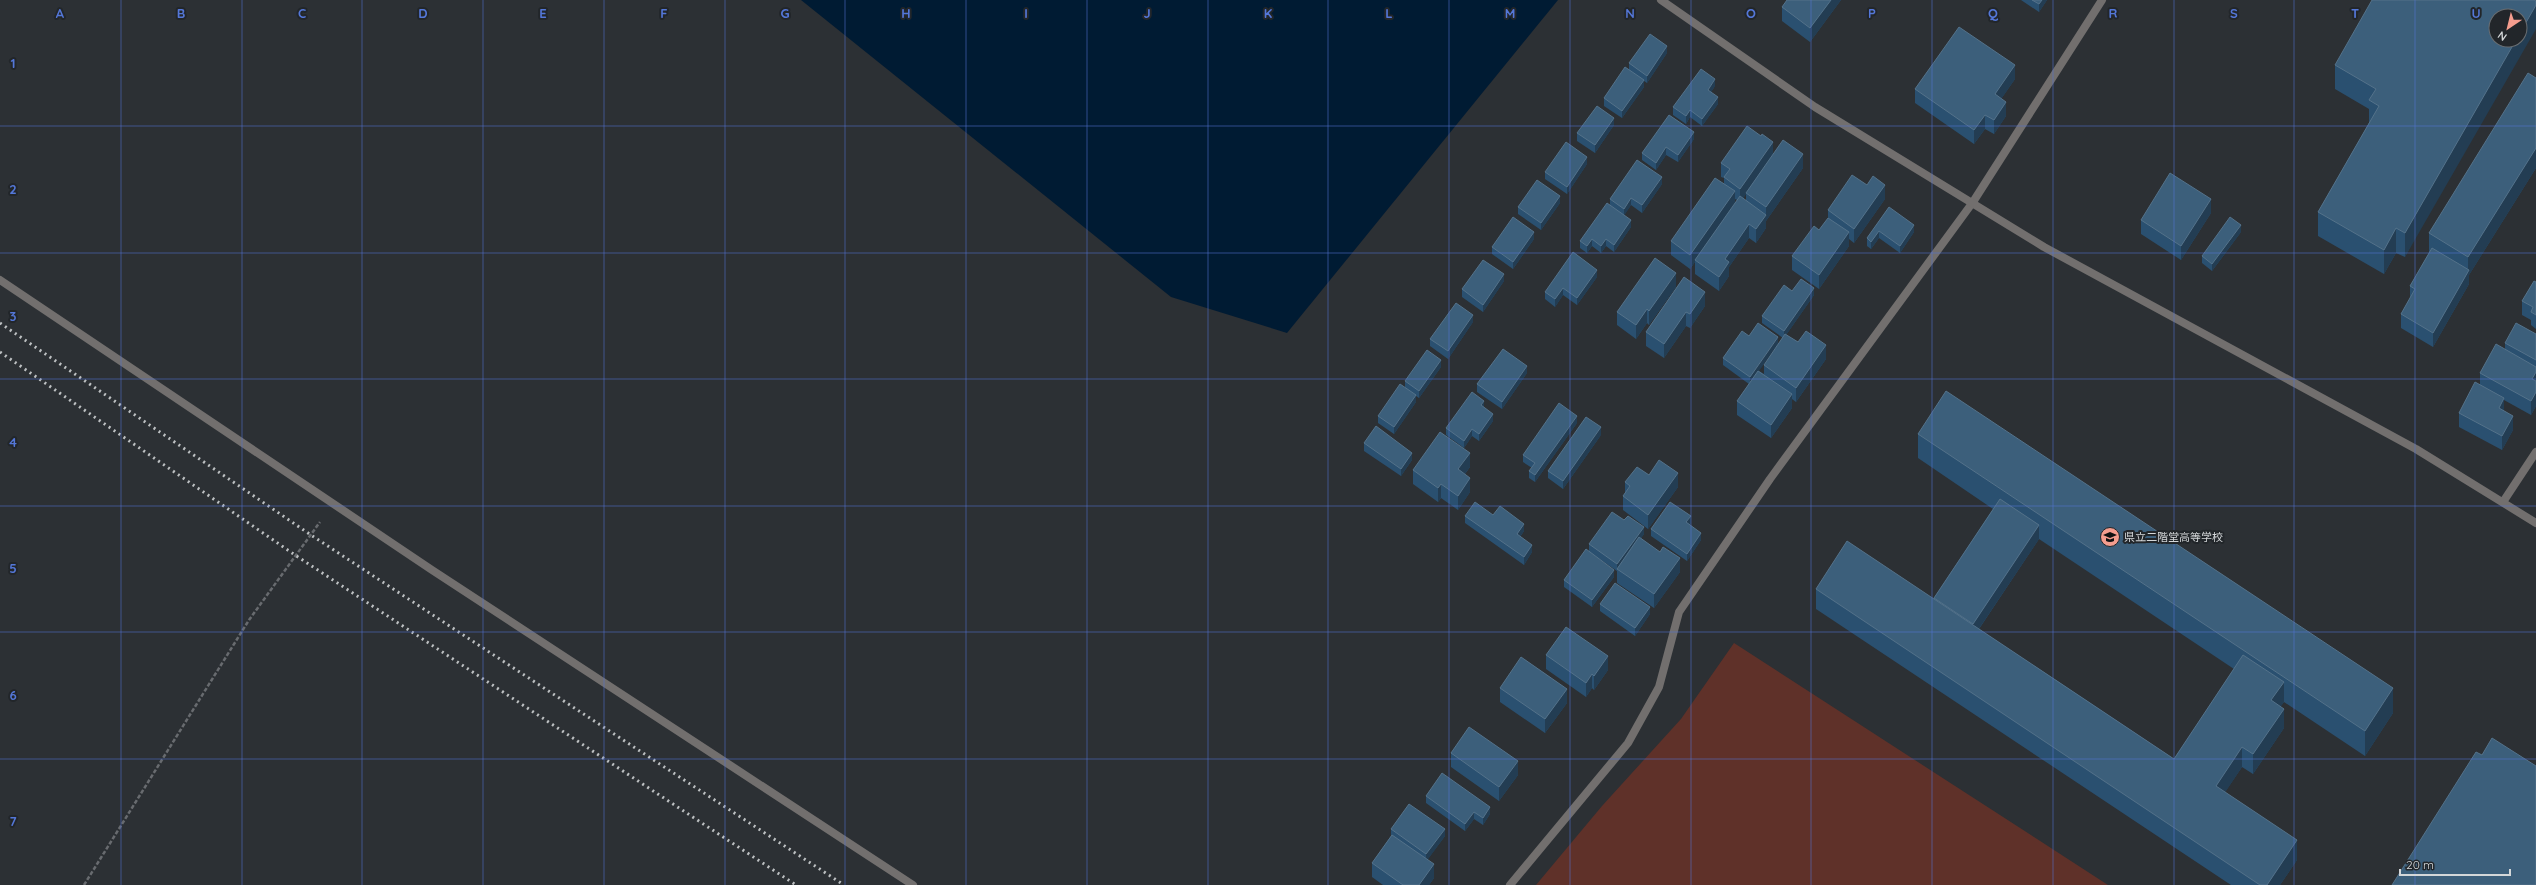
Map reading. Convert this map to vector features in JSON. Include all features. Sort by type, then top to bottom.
[{"type":"street","points":[[1661,0],[1815,107],[1973,202],[2044,247],[2416,449],[2536,523]]},
{"type":"street","points":[[1510,885],[1628,743],[1659,687],[1679,612],[1770,479],[1973,202],[2102,0]]},
{"type":"street","points":[[0,280],[334,503],[913,885]]},
{"type":"street","points":[[2503,502],[2536,452]]},
{"type":"path","points":[[84,885],[249,620],[334,503]]},
{"type":"shaded area","points":[[1734,643],[2108,885],[1536,885],[1602,806],[1681,719]]},
{"type":"water","points":[[801,0],[1558,0],[1287,333],[1171,297]]},
{"type":"building","points":[[1787,0],[1831,0],[1810,28],[1782,7]]},
{"type":"building","points":[[2032,0],[2042,0],[2039,4]]},
{"type":"building","points":[[2372,0],[2536,1],[2536,5],[2528,19],[2528,8],[2488,8],[2488,48],[2511,48],[2405,233],[2396,228],[2384,250],[2318,212],[2379,106],[2369,100],[2376,89],[2335,65]]},
{"type":"building","points":[[1959,27],[2015,65],[1995,94],[2006,102],[1994,120],[1985,115],[1974,130],[1915,89]]},
{"type":"building","points":[[1650,34],[1667,46],[1647,76],[1629,63]]},
{"type":"building","points":[[1625,67],[1644,80],[1622,111],[1604,98]]},
{"type":"building","points":[[1701,69],[1715,79],[1708,90],[1718,97],[1702,119],[1690,110],[1686,116],[1673,107]]},
{"type":"building","points":[[2528,73],[2536,78],[2536,148],[2468,257],[2429,233]]},
{"type":"building","points":[[1597,106],[1614,118],[1595,145],[1577,133]]},
{"type":"building","points":[[1669,115],[1694,132],[1678,155],[1666,147],[1656,163],[1642,153]]},
{"type":"building","points":[[1747,126],[1773,142],[1740,189],[1724,177],[1730,169],[1721,163]]},
{"type":"building","points":[[1783,140],[1803,154],[1766,207],[1746,193]]},
{"type":"building","points":[[1566,142],[1587,157],[1567,187],[1545,172]]},
{"type":"building","points":[[1637,160],[1662,177],[1642,205],[1631,198],[1624,209],[1610,199]]},
{"type":"building","points":[[2170,173],[2211,199],[2181,246],[2141,220]]},
{"type":"building","points":[[1852,175],[1867,185],[1873,176],[1885,185],[1854,229],[1828,210]]},
{"type":"building","points":[[1715,178],[1735,191],[1690,255],[1671,241]]},
{"type":"building","points":[[1537,180],[1560,196],[1541,223],[1518,207]]},
{"type":"building","points":[[1740,196],[1766,215],[1756,229],[1749,224],[1725,259],[1729,262],[1719,277],[1695,260]]},
{"type":"building","points":[[1607,203],[1631,220],[1614,245],[1606,239],[1601,246],[1592,239],[1587,246],[1580,241]]},
{"type":"building","points":[[1889,207],[1914,225],[1900,246],[1879,231],[1871,242],[1867,238]]},
{"type":"building","points":[[1513,217],[1534,232],[1513,262],[1492,247]]},
{"type":"building","points":[[2230,217],[2241,225],[2212,264],[2202,256]]},
{"type":"building","points":[[1828,218],[1849,232],[1819,275],[1792,256],[1814,226],[1819,230]]},
{"type":"building","points":[[2432,248],[2469,270],[2433,333],[2401,314],[2415,289],[2410,286]]},
{"type":"building","points":[[1573,252],[1597,270],[1577,298],[1563,288],[1555,299],[1545,292]]},
{"type":"building","points":[[1655,258],[1676,273],[1649,311],[1647,309],[1636,325],[1617,312]]},
{"type":"building","points":[[1483,260],[1504,274],[1483,305],[1462,289]]},
{"type":"building","points":[[1684,277],[1705,292],[1690,314],[1686,312],[1664,344],[1646,332]]},
{"type":"building","points":[[1801,279],[1814,288],[1784,331],[1762,316],[1784,285],[1792,291]]},
{"type":"building","points":[[2534,281],[2536,282],[2536,315],[2531,312],[2533,307],[2522,301]]},
{"type":"building","points":[[1456,303],[1473,315],[1448,351],[1430,339]]},
{"type":"building","points":[[1758,323],[1778,337],[1750,377],[1723,358],[1742,331],[1749,336]]},
{"type":"building","points":[[2516,323],[2536,334],[2536,360],[2505,343]]},
{"type":"building","points":[[1806,331],[1826,345],[1796,388],[1764,365],[1785,334],[1798,342]]},
{"type":"building","points":[[2496,344],[2536,367],[2536,372],[2532,379],[2536,381],[2536,392],[2531,401],[2480,373]]},
{"type":"building","points":[[1503,349],[1527,366],[1502,402],[1477,384]]},
{"type":"building","points":[[1427,350],[1441,360],[1419,391],[1405,381]]},
{"type":"building","points":[[1758,371],[1792,394],[1771,425],[1737,401]]},
{"type":"building","points":[[2475,382],[2504,398],[2499,408],[2513,416],[2502,436],[2459,413]]},
{"type":"building","points":[[1400,384],[1416,395],[1394,427],[1378,416]]},
{"type":"building","points":[[1946,391],[2393,688],[2365,731],[1918,434]]},
{"type":"building","points":[[1472,392],[1484,401],[1481,405],[1493,414],[1479,434],[1472,429],[1464,441],[1446,428]]},
{"type":"building","points":[[1559,403],[1577,416],[1535,475],[1529,471],[1535,463],[1523,455]]},
{"type":"building","points":[[1586,417],[1601,427],[1563,481],[1548,471]]},
{"type":"building","points":[[1376,426],[1412,453],[1401,469],[1364,443]]},
{"type":"building","points":[[1440,432],[1470,453],[1458,469],[1470,478],[1458,496],[1441,484],[1438,488],[1413,470]]},
{"type":"building","points":[[1659,460],[1678,473],[1648,515],[1623,496],[1630,486],[1625,482],[1637,467],[1649,475]]},
{"type":"building","points":[[2000,499],[2039,525],[1973,624],[1934,598]]},
{"type":"building","points":[[1475,502],[1493,515],[1500,506],[1524,524],[1517,534],[1532,545],[1524,557],[1465,516]]},
{"type":"building","points":[[1670,502],[1691,516],[1686,522],[1701,533],[1687,554],[1651,529]]},
{"type":"building","points":[[1612,512],[1624,520],[1628,516],[1644,527],[1617,564],[1589,544]]},
{"type":"building","points":[[1639,537],[1660,552],[1663,547],[1680,558],[1654,594],[1617,569]]},
{"type":"building","points":[[1847,541],[2174,759],[2243,655],[2284,682],[2271,700],[2284,709],[2253,754],[2242,747],[2216,786],[2297,840],[2267,885],[2260,885],[1816,589]]},
{"type":"building","points":[[1586,549],[1614,570],[1592,600],[1564,580]]},
{"type":"building","points":[[1615,583],[1650,607],[1635,628],[1600,604]]},
{"type":"building","points":[[1566,627],[1608,656],[1594,676],[1592,674],[1586,683],[1546,655]]},
{"type":"building","points":[[1521,657],[1567,689],[1545,719],[1500,688]]},
{"type":"building","points":[[1469,727],[1518,761],[1499,787],[1451,753]]},
{"type":"building","points":[[2492,738],[2536,766],[2536,885],[2392,885],[2476,752],[2482,755]]},
{"type":"building","points":[[1442,773],[1490,807],[1483,818],[1474,812],[1465,824],[1426,796]]},
{"type":"building","points":[[1409,804],[1445,829],[1426,854],[1391,829]]},
{"type":"building","points":[[1392,835],[1434,864],[1419,885],[1403,885],[1372,863]]},
{"type":"railway","points":[[0,323],[311,535],[844,885]]},
{"type":"railway","points":[[0,352],[295,555],[796,885]]},
{"type":"place","name":"県立二階堂高等学校","points":[[2110,537]]}]
